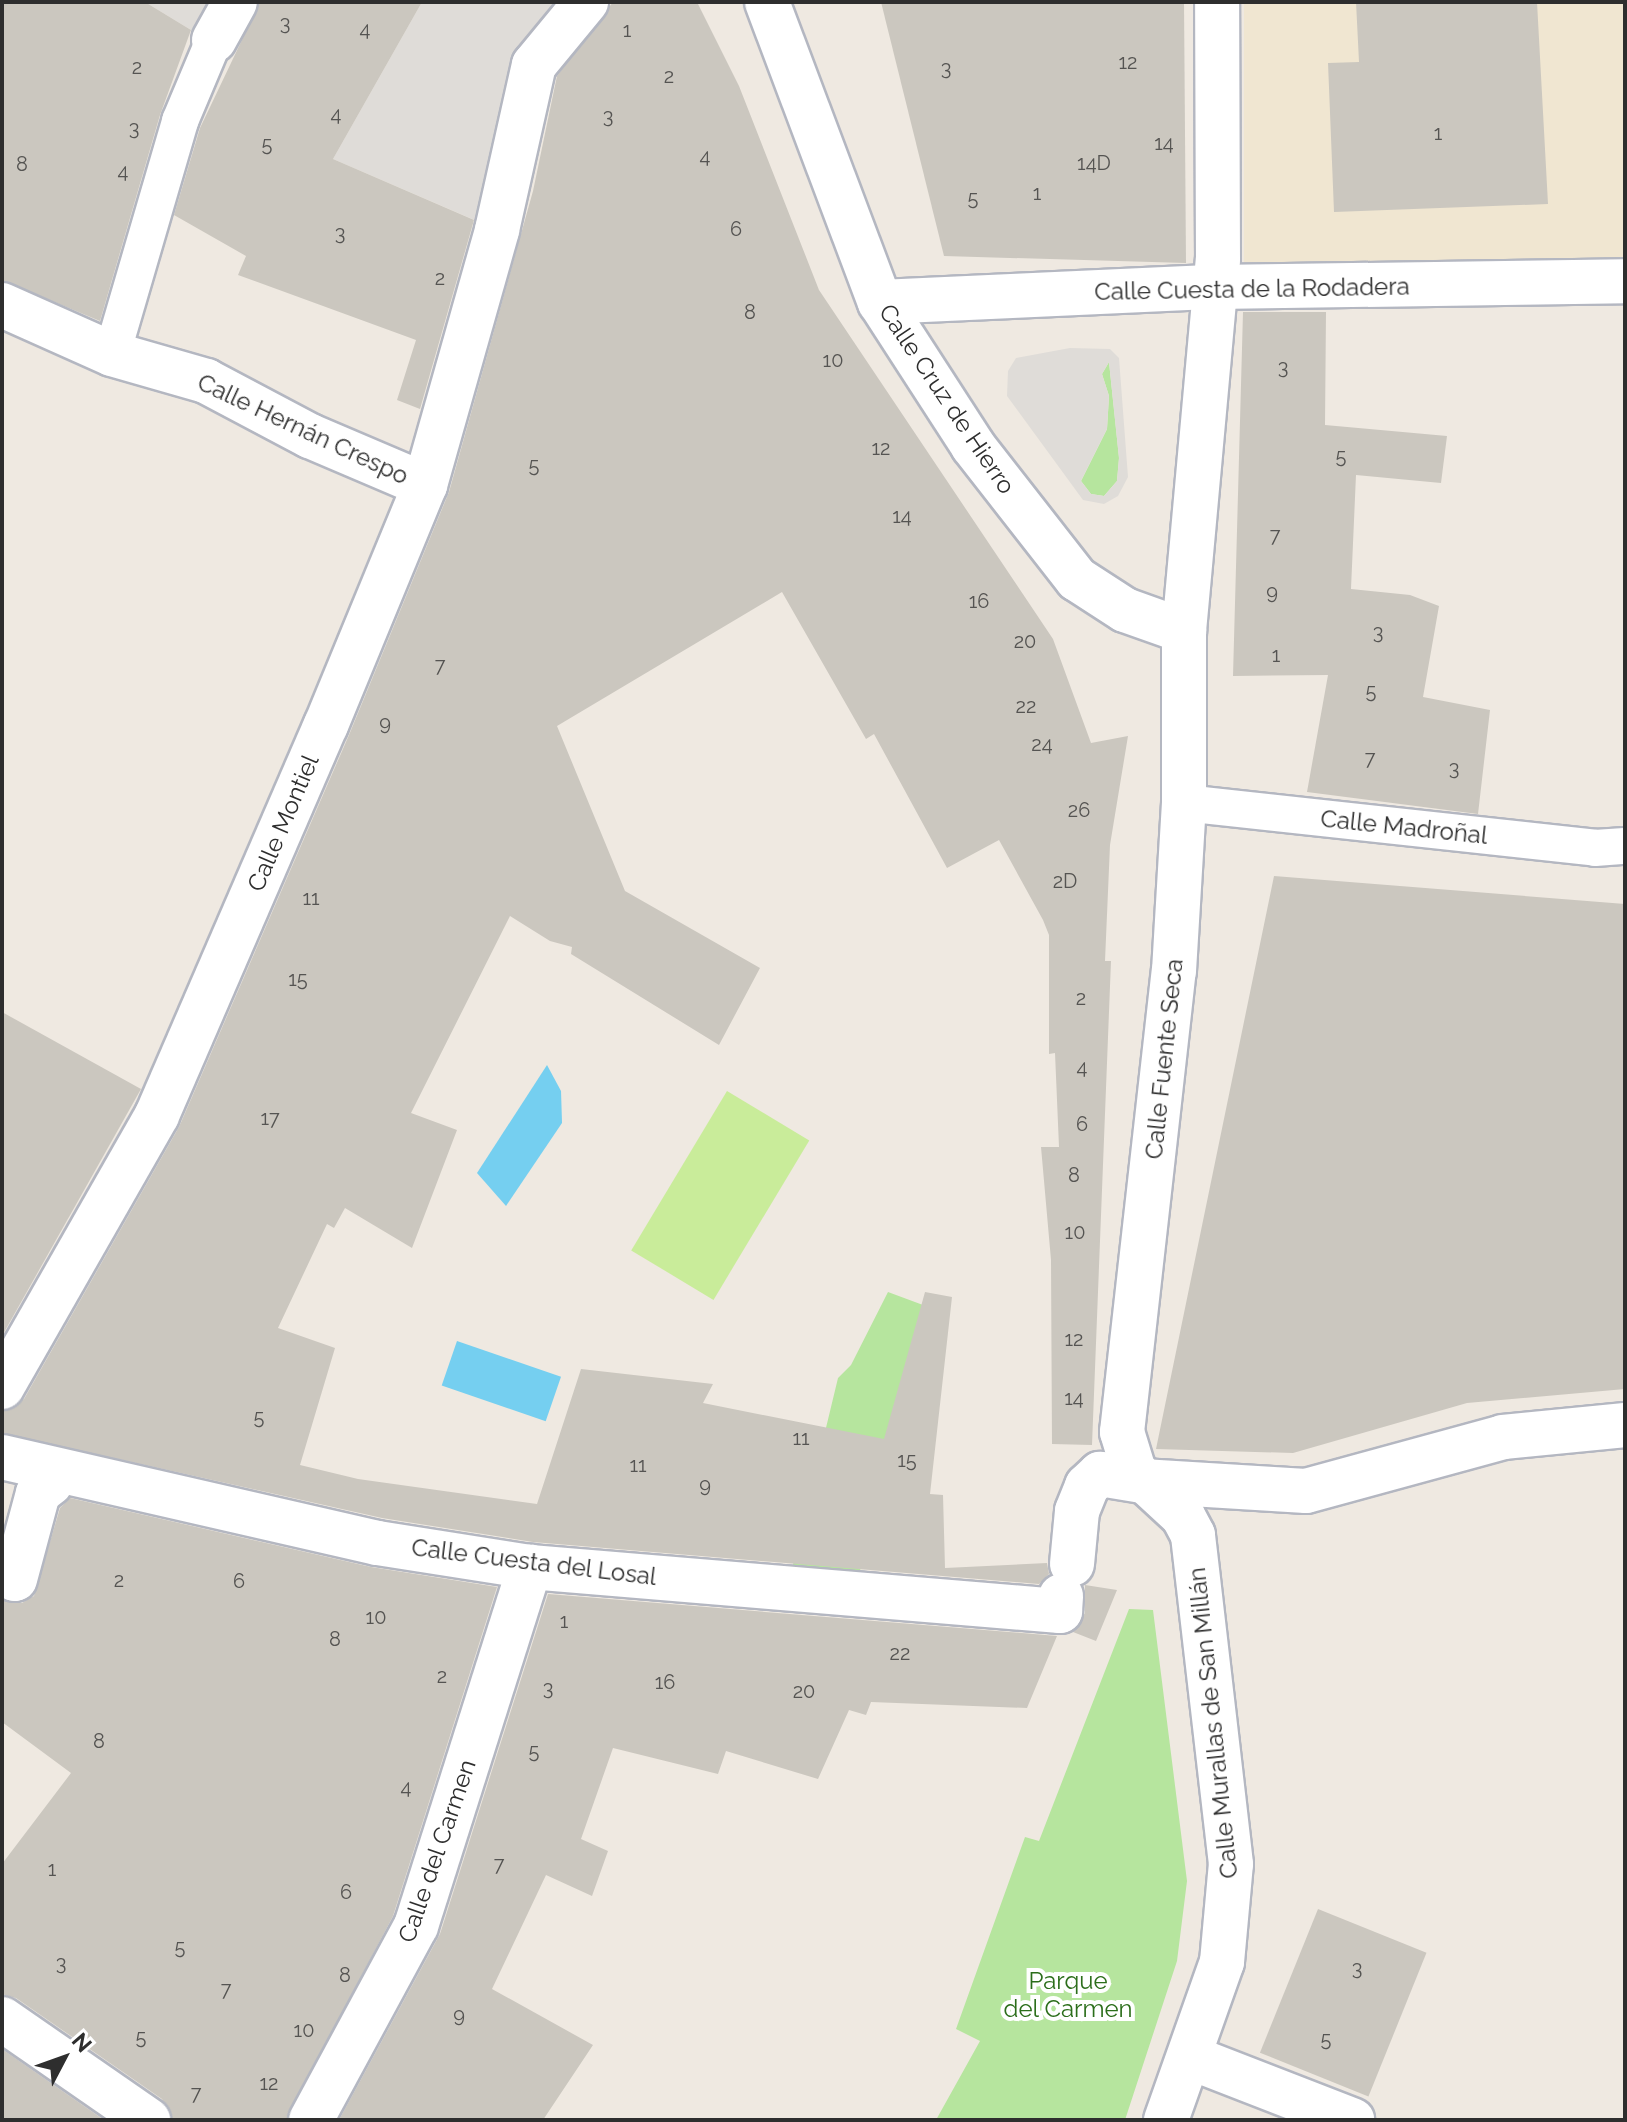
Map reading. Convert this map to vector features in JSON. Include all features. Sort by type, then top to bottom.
[{"type":"street","points":[[214,40],[235,2]]},
{"type":"street","name":"Calle Cruz de Hierro","points":[[767,2],[880,302],[973,446],[1062,563],[1125,610],[1184,631]]},
{"type":"street","name":"Calle Fuente Seca","points":[[1142,1481],[1122,1432],[1174,971],[1184,803],[1184,631],[1215,287],[1217,2]]},
{"type":"street","name":"Calle Montiel","points":[[2,1387],[157,1115],[425,485],[497,230],[534,65],[571,7]]},
{"type":"street","name":"Calle Cuesta de la Rodadera","points":[[880,302],[1215,287],[1625,281]]},
{"type":"street","name":"Calle Hernán Crespo","points":[[2,305],[112,354],[206,381],[310,436],[425,485]]},
{"type":"street","points":[[1142,1481],[1306,1491],[1503,1437],[1625,1425]]},
{"type":"street","name":"Calle Cuesta del Losal","points":[[2,1457],[377,1543],[530,1567],[1060,1611],[1077,1511],[1087,1486],[1100,1474],[1142,1481]]},
{"type":"street","points":[[2,1475],[51,1483],[38,1493],[15,1579],[2,1569]]},
{"type":"street","name":"Calle Murallas de San Millán","points":[[1142,1481],[1183,1516],[1193,1535],[1231,1864],[1222,1962],[1192,2058],[1166,2120]]},
{"type":"street","name":"Calle del Carmen","points":[[311,2120],[416,1926],[530,1567]]},
{"type":"street","points":[[2,2019],[148,2120]]},
{"type":"street","points":[[1192,2058],[1352,2120]]},
{"type":"lane","points":[[112,354],[180,121],[214,40]]},
{"type":"lane","name":"Calle Madroñal","points":[[1184,803],[1595,848],[1625,846]]},
{"type":"shaded area","points":[[145,2],[255,2],[201,36]]},
{"type":"shaded area","points":[[422,2],[578,2],[548,76],[507,234],[333,159]]},
{"type":"shaded area","points":[[1244,2],[1625,2],[1625,264],[1244,264]]},
{"type":"shaded area","points":[[1070,348],[1110,349],[1119,358],[1128,477],[1118,496],[1104,504],[1083,500],[1007,396],[1008,371],[1016,358]],"holes":[[[1109,362],[1119,458],[1117,481],[1104,496],[1091,494],[1081,481],[1107,429],[1109,396],[1102,374]]]},
{"type":"green space","points":[[1109,362],[1119,458],[1117,481],[1104,496],[1091,494],[1081,481],[1107,429],[1109,396],[1102,374]]},
{"type":"green space","points":[[727,1091],[809,1140],[713,1300],[631,1250]]},
{"type":"green space","points":[[888,1292],[923,1305],[859,1575],[791,1573],[838,1378],[851,1365]]},
{"type":"green space","name":"Parque del Carmen","points":[[1129,1609],[1153,1610],[1187,1881],[1177,1961],[1125,2120],[936,2120],[980,2041],[956,2029],[1025,1837],[1039,1841]]},
{"type":"water","points":[[547,1065],[561,1091],[562,1123],[506,1206],[477,1173]]},
{"type":"water","points":[[457,1341],[561,1377],[546,1421],[442,1385]]},
{"type":"building","points":[[2,2],[145,2],[191,30],[160,115],[100,321],[2,280]]},
{"type":"building","points":[[260,2],[422,2],[333,159],[474,220],[420,409],[397,400],[416,340],[238,275],[246,256],[174,215],[200,128]]},
{"type":"building","points":[[613,2],[697,2],[739,86],[819,290],[1053,639],[1091,743],[1128,736],[1110,845],[1105,961],[1111,961],[1092,1445],[1052,1444],[1051,1260],[1041,1147],[1059,1147],[1055,1053],[1049,1054],[1049,935],[999,840],[947,868],[874,734],[866,739],[782,592],[557,726],[625,891],[760,968],[719,1045],[571,954],[572,947],[550,941],[510,916],[411,1113],[457,1130],[412,1248],[345,1208],[334,1228],[327,1224],[278,1328],[335,1348],[300,1465],[358,1479],[537,1504],[581,1369],[713,1384],[703,1403],[884,1439],[925,1292],[952,1297],[930,1494],[943,1495],[945,1568],[1047,1563],[1049,1574],[1039,1584],[533,1542],[382,1518],[2,1433],[2,1412],[24,1399],[179,1127],[349,735],[449,492],[533,191],[557,76]]},
{"type":"building","points":[[881,2],[1184,2],[1186,263],[944,256]]},
{"type":"building","points":[[1356,2],[1537,2],[1548,204],[1334,212],[1328,63],[1359,62]]},
{"type":"building","points":[[1243,312],[1326,312],[1325,425],[1447,436],[1441,483],[1356,475],[1351,589],[1410,595],[1439,606],[1423,697],[1490,710],[1478,814],[1307,792],[1328,675],[1233,676]]},
{"type":"building","points":[[1274,876],[1625,904],[1625,1389],[1467,1403],[1293,1453],[1156,1449]]},
{"type":"building","points":[[2,1012],[141,1089],[2,1336]]},
{"type":"building","points":[[70,1498],[371,1567],[497,1587],[393,1916],[286,2120],[173,2120],[162,2099],[16,1998],[2,1994],[2,1864],[71,1773],[2,1722],[2,1600],[22,1603],[34,1596],[60,1508]]},
{"type":"building","points":[[1085,1585],[1117,1590],[1096,1641],[1073,1632],[1085,1613]]},
{"type":"building","points":[[548,1594],[1057,1636],[1027,1708],[871,1702],[866,1715],[849,1710],[818,1779],[726,1751],[718,1774],[613,1748],[581,1839],[608,1851],[592,1896],[546,1875],[492,1989],[593,2045],[543,2120],[339,2120],[440,1934]]},
{"type":"building","points":[[1318,1909],[1426,1953],[1368,2097],[1260,2053]]},
{"type":"building","points":[[2,2049],[104,2120],[2,2120]]}]
